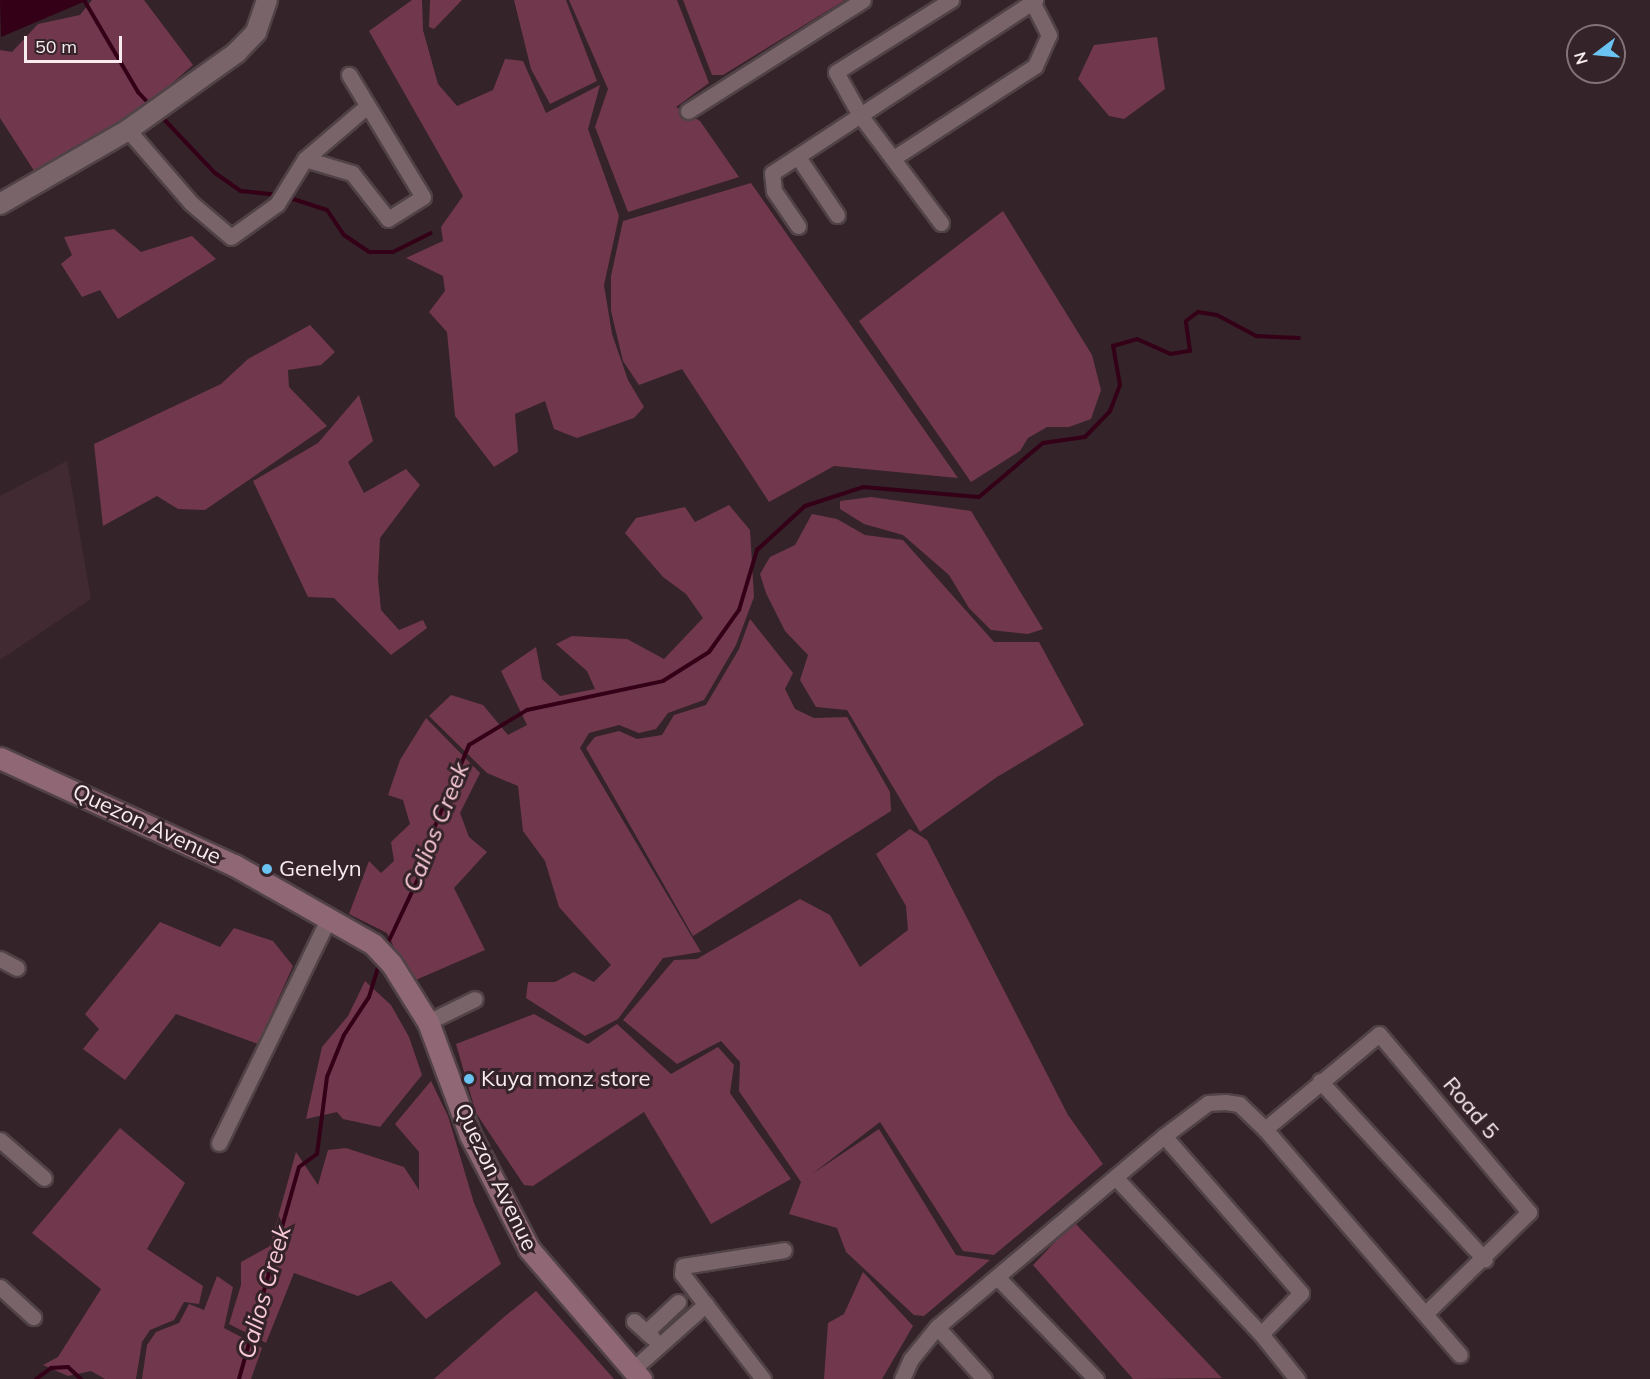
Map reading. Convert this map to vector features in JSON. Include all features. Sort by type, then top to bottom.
[{"type":"main road","name":"Quezon Avenue","points":[[0,758],[234,865],[373,944],[391,963],[428,1022],[470,1135],[521,1235],[539,1263],[637,1375]]},
{"type":"street","points":[[0,204],[128,130],[236,53],[256,32],[267,0]]},
{"type":"street","points":[[688,111],[863,0]]},
{"type":"street","points":[[941,223],[895,158],[860,116],[836,72],[951,0]]},
{"type":"street","points":[[798,226],[770,181],[772,173],[1033,0],[1048,34],[1035,66],[895,158]]},
{"type":"street","points":[[305,159],[352,173],[388,219],[423,197],[349,75]]},
{"type":"street","points":[[128,130],[191,203],[231,237],[287,188],[305,159],[367,106]]},
{"type":"street","points":[[798,157],[837,215]]},
{"type":"street","points":[[219,1143],[329,917]]},
{"type":"street","points":[[0,959],[17,968]]},
{"type":"street","points":[[428,1022],[475,999]]},
{"type":"street","name":"Road 5","points":[[1320,1081],[1379,1034],[1529,1212],[1485,1260]]},
{"type":"street","points":[[1265,1129],[1320,1081],[1485,1260],[1427,1312]]},
{"type":"street","points":[[902,1379],[910,1359],[937,1327],[1164,1136],[1208,1103],[1239,1104],[1265,1129],[1427,1312],[1460,1355]]},
{"type":"street","points":[[1164,1136],[1301,1293],[1261,1334]]},
{"type":"street","points":[[0,1140],[45,1178]]},
{"type":"street","points":[[1116,1178],[1261,1334],[1297,1379]]},
{"type":"street","points":[[763,1379],[682,1274],[683,1266],[784,1250]]},
{"type":"street","points":[[998,1278],[1096,1379]]},
{"type":"street","points":[[0,1287],[33,1317]]},
{"type":"street","points":[[646,1332],[678,1302]]},
{"type":"street","points":[[637,1375],[662,1346],[706,1304]]},
{"type":"street","points":[[634,1321],[662,1346]]},
{"type":"street","points":[[937,1327],[984,1379]]},
{"type":"shaded area","points":[[0,0],[88,0],[1,37]]},
{"type":"shaded area","points":[[92,0],[144,0],[193,65],[140,111],[38,177],[0,118],[0,50],[12,52],[38,24],[80,15]]},
{"type":"shaded area","points":[[412,0],[422,0],[423,30],[438,84],[457,106],[493,90],[505,59],[523,61],[546,113],[600,85],[588,129],[619,216],[604,285],[612,334],[628,380],[644,407],[634,418],[577,438],[554,429],[545,401],[515,414],[518,452],[494,467],[455,416],[447,332],[429,312],[445,291],[443,276],[406,258],[443,241],[441,227],[463,196],[369,31]]},
{"type":"shaded area","points":[[430,0],[462,0],[434,29],[429,27]]},
{"type":"shaded area","points":[[514,0],[566,0],[597,81],[550,104],[531,69]]},
{"type":"shaded area","points":[[569,0],[677,0],[709,83],[676,107],[700,121],[739,177],[628,212],[595,127],[608,89]]},
{"type":"shaded area","points":[[683,0],[845,0],[723,75],[712,75]]},
{"type":"shaded area","points":[[1157,37],[1165,89],[1124,119],[1109,116],[1078,79],[1094,45]]},
{"type":"shaded area","points":[[751,183],[958,478],[834,466],[769,502],[682,369],[639,385],[623,361],[611,311],[611,276],[623,221]]},
{"type":"shaded area","points":[[1003,211],[1092,355],[1101,390],[1091,419],[1069,427],[1047,427],[1028,438],[1020,451],[971,482],[859,321]]},
{"type":"shaded area","points":[[114,229],[141,252],[192,236],[216,259],[118,319],[100,290],[82,297],[61,264],[72,255],[64,237]]},
{"type":"shaded area","points":[[310,325],[335,352],[321,365],[288,370],[289,387],[327,426],[205,510],[178,509],[157,496],[103,526],[94,444],[221,384],[248,359]]},
{"type":"shaded area","points":[[359,395],[373,441],[348,462],[364,493],[406,469],[420,485],[380,538],[378,579],[381,610],[399,630],[423,620],[427,628],[391,655],[334,598],[308,597],[253,481],[318,443]]},
{"type":"shaded area","points":[[67,461],[91,599],[0,660],[0,496]]},
{"type":"shaded area","points":[[871,497],[971,511],[1043,629],[1028,634],[991,630],[969,608],[949,575],[903,535],[864,524],[840,509],[840,501]]},
{"type":"shaded area","points":[[729,505],[750,530],[754,597],[736,645],[704,700],[668,713],[656,729],[639,733],[619,725],[589,733],[580,748],[701,952],[663,958],[618,1019],[585,1036],[526,998],[528,982],[555,982],[574,972],[594,982],[611,965],[559,907],[545,861],[523,831],[518,786],[487,773],[429,716],[451,695],[483,705],[508,735],[527,725],[501,671],[536,647],[542,679],[560,696],[595,689],[587,671],[556,644],[572,636],[627,639],[664,659],[703,618],[686,594],[663,577],[625,533],[636,518],[685,507],[695,522]]},
{"type":"shaded area","points":[[812,514],[837,519],[865,535],[903,540],[994,642],[1039,642],[1084,725],[997,777],[920,832],[847,710],[816,707],[800,680],[808,655],[785,631],[766,593],[760,574],[770,557],[795,545]]},
{"type":"shaded area","points":[[750,619],[793,673],[785,689],[795,709],[814,718],[847,717],[890,792],[891,811],[693,936],[586,748],[595,737],[619,731],[637,739],[662,735],[674,715],[706,705],[739,649]]},
{"type":"shaded area","points":[[426,718],[480,773],[460,813],[469,837],[487,852],[454,888],[485,950],[411,982],[387,933],[349,914],[369,861],[381,873],[394,861],[391,842],[410,824],[403,800],[388,795],[400,760]]},
{"type":"shaded area","points":[[910,829],[927,840],[1068,1115],[1103,1164],[994,1255],[963,1251],[880,1122],[812,1174],[879,1129],[956,1255],[990,1260],[924,1316],[914,1315],[846,1252],[837,1228],[789,1214],[801,1182],[739,1091],[740,1062],[721,1041],[677,1064],[623,1020],[674,960],[697,959],[800,899],[830,915],[860,967],[908,930],[906,906],[876,854]]},
{"type":"shaded area","points":[[160,922],[220,947],[234,928],[273,941],[293,966],[258,1044],[176,1014],[125,1080],[83,1049],[99,1029],[85,1014]]},
{"type":"shaded area","points":[[365,981],[391,1005],[409,1037],[422,1075],[380,1127],[343,1119],[337,1112],[306,1119],[322,1047],[348,1016]]},
{"type":"shaded area","points":[[534,1014],[588,1044],[617,1024],[671,1074],[718,1047],[734,1065],[730,1093],[791,1179],[711,1224],[644,1112],[533,1186],[524,1185],[476,1113],[456,1044]]},
{"type":"shaded area","points":[[431,1081],[448,1116],[474,1203],[501,1264],[426,1319],[391,1281],[358,1296],[294,1273],[266,1343],[229,1324],[241,1285],[241,1262],[270,1246],[296,1152],[318,1185],[328,1150],[346,1148],[404,1167],[419,1190],[419,1152],[395,1124]]},
{"type":"shaded area","points":[[120,1128],[185,1183],[147,1249],[203,1286],[199,1304],[184,1302],[174,1320],[150,1330],[142,1342],[136,1379],[105,1379],[91,1371],[68,1376],[43,1365],[58,1357],[101,1289],[32,1233]]},
{"type":"shaded area","points":[[1074,1222],[1222,1378],[1133,1379],[1033,1265]]},
{"type":"shaded area","points":[[863,1272],[913,1326],[882,1379],[824,1379],[828,1323],[844,1314]]},
{"type":"shaded area","points":[[217,1276],[233,1287],[224,1328],[262,1348],[251,1379],[142,1379],[147,1345],[156,1332],[179,1323],[189,1304],[204,1310]]},
{"type":"shaded area","points":[[536,1291],[614,1379],[434,1379],[504,1317]]},
{"type":"waterway","points":[[84,0],[138,92],[152,107]]},
{"type":"waterway","points":[[159,114],[215,173],[241,191],[277,195]]},
{"type":"waterway","points":[[287,197],[327,210],[344,235],[369,252],[393,252],[431,233]]},
{"type":"waterway","name":"Calios Creek","points":[[386,947],[419,877],[430,838],[469,745],[527,710],[663,681],[709,652],[739,610],[757,550],[805,506],[863,487],[979,497],[1043,443],[1085,437],[1110,411],[1120,385],[1113,346],[1137,339],[1170,354],[1190,351],[1186,321],[1198,312],[1217,315],[1256,336],[1299,338]]},
{"type":"waterway","name":"Calios Creek","points":[[239,1379],[299,1167],[317,1154],[327,1077],[344,1035],[369,997],[380,962]]},
{"type":"waterway","name":"Calios Creek","points":[[36,1379],[51,1368],[68,1367],[81,1379]]},
{"type":"place","name":"Genelyn","points":[[267,869]]},
{"type":"place","name":"Kuya monz store","points":[[469,1079]]}]
